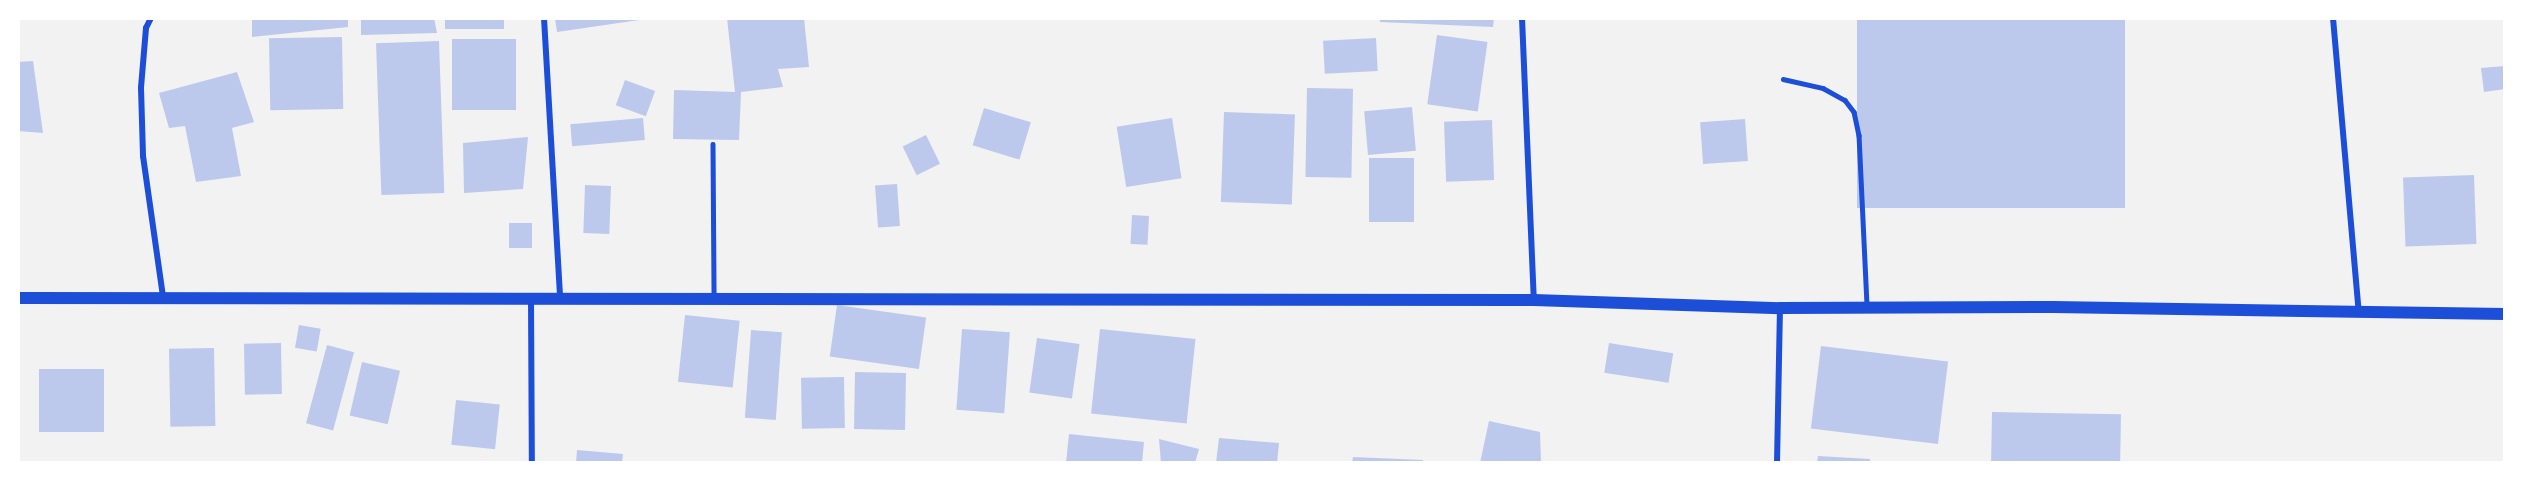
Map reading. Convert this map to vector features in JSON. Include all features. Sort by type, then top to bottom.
[{"type":"main road","points":[[18,298],[1534,300],[1780,308],[2505,314]]},
{"type":"street","points":[[151,18],[146,28],[141,88],[143,156],[163,297]]},
{"type":"street","points":[[544,18],[560,300]]},
{"type":"street","points":[[1522,18],[1534,300]]},
{"type":"street","points":[[2333,18],[2359,313]]},
{"type":"street","points":[[531,299],[532,463]]},
{"type":"street","points":[[1778,463],[1780,308]]},
{"type":"lane","points":[[1783,79],[1823,88],[1845,100],[1854,112],[1859,135],[1867,308]]},
{"type":"lane","points":[[713,144],[714,299]]},
{"type":"building","points":[[252,18],[348,18],[348,27],[252,37]]},
{"type":"building","points":[[361,18],[434,18],[437,33],[361,35]]},
{"type":"building","points":[[445,18],[504,18],[504,29],[445,29]]},
{"type":"building","points":[[555,18],[646,18],[646,19],[557,32]]},
{"type":"building","points":[[727,18],[804,18],[809,67],[778,69],[783,87],[741,92],[739,140],[673,139],[674,90],[735,92]]},
{"type":"building","points":[[1380,18],[1494,18],[1493,27],[1380,22]]},
{"type":"building","points":[[1857,18],[2125,18],[2125,208],[1857,208]]},
{"type":"building","points":[[1437,35],[1488,42],[1478,111],[1427,104]]},
{"type":"building","points":[[342,37],[343,109],[270,110],[269,38]]},
{"type":"building","points":[[1376,38],[1378,71],[1325,74],[1323,41]]},
{"type":"building","points":[[452,39],[516,39],[516,110],[452,110]]},
{"type":"building","points":[[439,41],[444,193],[381,195],[376,43]]},
{"type":"building","points":[[33,61],[43,133],[18,131],[18,62]]},
{"type":"building","points":[[2505,66],[2505,89],[2484,92],[2481,68]]},
{"type":"building","points":[[237,72],[254,122],[232,128],[241,176],[196,182],[185,126],[169,128],[159,93]]},
{"type":"building","points":[[625,80],[655,91],[646,116],[616,105]]},
{"type":"building","points":[[1307,88],[1353,89],[1351,178],[1305,177]]},
{"type":"building","points":[[1412,107],[1416,151],[1368,155],[1364,111]]},
{"type":"building","points":[[984,108],[1031,122],[1019,160],[973,145]]},
{"type":"building","points":[[1224,112],[1295,114],[1292,204],[1221,202]]},
{"type":"building","points":[[643,118],[645,140],[572,146],[570,124]]},
{"type":"building","points":[[1172,118],[1182,178],[1126,187],[1117,127]]},
{"type":"building","points":[[1745,119],[1748,161],[1703,164],[1700,122]]},
{"type":"building","points":[[1492,120],[1494,180],[1446,182],[1444,122]]},
{"type":"building","points":[[926,135],[940,164],[917,175],[903,146]]},
{"type":"building","points":[[528,137],[523,189],[464,193],[463,143]]},
{"type":"building","points":[[1369,158],[1414,158],[1414,222],[1369,222]]},
{"type":"building","points":[[2474,175],[2476,244],[2405,246],[2403,177]]},
{"type":"building","points":[[897,184],[900,226],[878,227],[875,186]]},
{"type":"building","points":[[585,185],[611,186],[609,234],[583,233]]},
{"type":"building","points":[[1132,215],[1149,216],[1147,245],[1130,244]]},
{"type":"building","points":[[509,223],[532,223],[532,248],[509,248]]},
{"type":"building","points":[[837,305],[926,318],[919,369],[830,356]]},
{"type":"building","points":[[685,315],[740,321],[733,387],[678,382]]},
{"type":"building","points":[[299,325],[321,329],[317,351],[295,348]]},
{"type":"building","points":[[962,329],[1010,332],[1004,413],[956,410]]},
{"type":"building","points":[[1100,329],[1195,339],[1187,424],[1091,414]]},
{"type":"building","points":[[751,330],[782,332],[776,420],[745,418]]},
{"type":"building","points":[[1037,338],[1080,344],[1072,398],[1029,392]]},
{"type":"building","points":[[281,343],[282,394],[245,395],[244,344]]},
{"type":"building","points":[[1609,343],[1673,353],[1669,383],[1604,373]]},
{"type":"building","points":[[327,345],[354,352],[333,430],[306,423]]},
{"type":"building","points":[[1821,346],[1948,362],[1938,444],[1811,428]]},
{"type":"building","points":[[214,348],[215,426],[170,427],[169,349]]},
{"type":"building","points":[[362,362],[400,371],[388,424],[350,416]]},
{"type":"building","points":[[39,369],[104,369],[104,432],[39,432]]},
{"type":"building","points":[[855,372],[906,373],[905,430],[854,429]]},
{"type":"building","points":[[844,377],[845,428],[802,429],[801,378]]},
{"type":"building","points":[[456,400],[500,405],[495,449],[451,445]]},
{"type":"building","points":[[1992,412],[2121,414],[2120,463],[1991,463]]},
{"type":"building","points":[[1489,421],[1540,432],[1541,463],[1480,463]]},
{"type":"building","points":[[1069,434],[1144,442],[1142,463],[1066,463]]},
{"type":"building","points":[[1219,438],[1279,443],[1277,463],[1216,463]]},
{"type":"building","points":[[1159,439],[1199,449],[1195,463],[1161,463]]},
{"type":"building","points":[[577,450],[623,454],[622,463],[576,463]]},
{"type":"building","points":[[1818,456],[1870,459],[1870,463],[1817,463]]},
{"type":"building","points":[[1353,457],[1423,460],[1423,463],[1352,463]]}]
